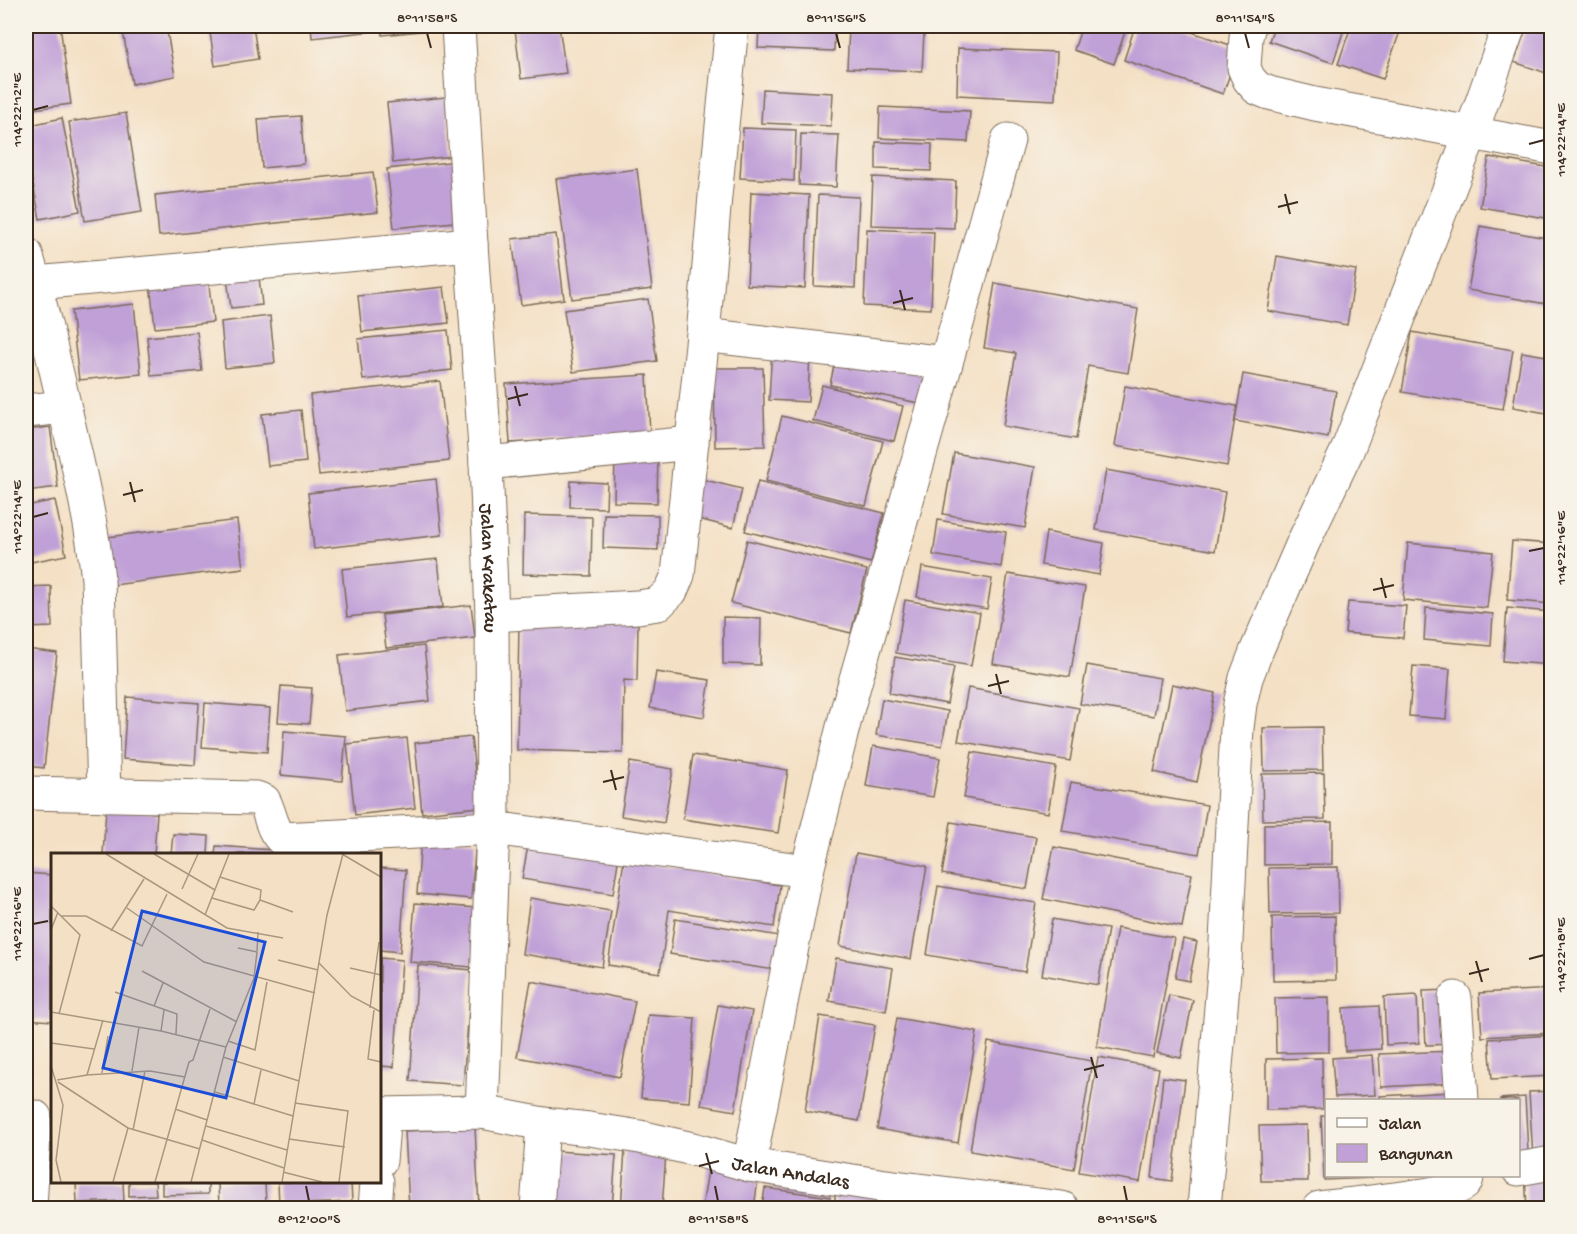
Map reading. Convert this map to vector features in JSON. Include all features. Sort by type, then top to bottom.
[{"type":"street","name":"Jalan Krakatau","points":[[458,26],[486,463],[492,615],[492,828],[482,1112]]},
{"type":"street","points":[[492,615],[658,604],[671,591],[678,575],[732,26]]},
{"type":"street","points":[[1249,26],[1244,68],[1249,79],[1257,88],[1269,93],[1315,104],[1551,148]]},
{"type":"street","points":[[1204,1209],[1225,960],[1237,728],[1246,678],[1303,543],[1347,451],[1471,133],[1509,26]]},
{"type":"street","points":[[749,1164],[807,871],[848,707],[1008,140]]},
{"type":"street","points":[[104,795],[98,579],[87,506],[30,268],[471,244]]},
{"type":"street","points":[[703,335],[946,363]]},
{"type":"street","points":[[26,411],[64,407]]},
{"type":"street","points":[[486,463],[692,443]]},
{"type":"street","points":[[26,793],[256,798],[264,801],[276,833],[282,839],[492,828],[807,871]]},
{"type":"street","points":[[1455,998],[1462,1099]]},
{"type":"street","name":"Jalan Andalas","points":[[382,1114],[482,1112],[543,1124],[640,1137],[749,1164],[879,1185],[1062,1209]]},
{"type":"street","points":[[381,1138],[382,1114]]},
{"type":"street","points":[[30,1209],[38,1116]]},
{"type":"street","points":[[537,1209],[543,1124]]},
{"type":"street","points":[[1520,1169],[1551,1163]]},
{"type":"street","points":[[1319,1209],[1453,1189],[1474,1177]]},
{"type":"street","points":[[375,1209],[377,1183]]},
{"type":"building","points":[[26,26],[60,26],[71,104],[26,110]]},
{"type":"building","points":[[122,26],[166,26],[175,76],[132,84]]},
{"type":"building","points":[[209,26],[253,26],[258,59],[215,66]]},
{"type":"building","points":[[311,26],[373,26],[373,31],[312,38]]},
{"type":"building","points":[[381,26],[439,26],[440,29],[382,35]]},
{"type":"building","points":[[559,26],[566,73],[521,79],[515,29]]},
{"type":"building","points":[[759,26],[835,26],[834,51],[758,48]]},
{"type":"building","points":[[1008,26],[1071,26],[1071,33],[1008,30]]},
{"type":"building","points":[[1082,26],[1127,26],[1114,64],[1074,50]]},
{"type":"building","points":[[1135,26],[1174,26],[1239,48],[1223,94],[1124,60]]},
{"type":"building","points":[[1274,26],[1345,26],[1333,63],[1269,41]]},
{"type":"building","points":[[1351,26],[1402,26],[1383,79],[1338,64]]},
{"type":"building","points":[[1473,26],[1488,26],[1486,30]]},
{"type":"building","points":[[1527,26],[1552,27],[1552,75],[1514,62]]},
{"type":"building","points":[[849,29],[924,33],[922,71],[847,68]]},
{"type":"building","points":[[958,48],[1057,52],[1055,100],[957,95]]},
{"type":"building","points":[[763,89],[833,93],[831,126],[761,123]]},
{"type":"building","points":[[446,97],[452,156],[393,163],[387,103]]},
{"type":"building","points":[[880,107],[970,111],[968,142],[879,138]]},
{"type":"building","points":[[126,113],[142,212],[85,221],[69,122]]},
{"type":"building","points":[[301,116],[304,164],[262,168],[258,119]]},
{"type":"building","points":[[62,118],[80,211],[40,219],[26,149],[26,126]]},
{"type":"building","points":[[743,128],[796,130],[794,181],[740,178]]},
{"type":"building","points":[[801,134],[839,135],[836,187],[799,185]]},
{"type":"building","points":[[876,142],[932,144],[931,171],[876,169]]},
{"type":"building","points":[[1489,157],[1552,168],[1552,219],[1480,207]]},
{"type":"building","points":[[457,161],[464,221],[394,228],[387,169]]},
{"type":"building","points":[[637,169],[652,289],[572,299],[556,179]]},
{"type":"building","points":[[373,172],[378,212],[159,236],[155,195]]},
{"type":"building","points":[[873,177],[956,181],[954,228],[871,225]]},
{"type":"building","points":[[751,192],[809,195],[805,288],[747,285]]},
{"type":"building","points":[[818,195],[859,197],[855,288],[814,286]]},
{"type":"building","points":[[1480,226],[1552,239],[1552,305],[1468,290]]},
{"type":"building","points":[[867,229],[934,232],[931,309],[864,306]]},
{"type":"building","points":[[556,234],[564,299],[521,305],[512,239]]},
{"type":"building","points":[[1277,256],[1356,270],[1347,325],[1268,311]]},
{"type":"building","points":[[258,268],[262,305],[231,308],[226,271]]},
{"type":"building","points":[[208,276],[213,322],[155,328],[150,283]]},
{"type":"building","points":[[995,283],[1138,309],[1128,373],[1088,366],[1076,439],[1003,426],[1016,353],[984,348]]},
{"type":"building","points":[[444,287],[449,323],[362,332],[358,296]]},
{"type":"building","points":[[648,299],[657,361],[573,372],[564,310]]},
{"type":"building","points":[[134,304],[141,374],[79,380],[71,311]]},
{"type":"building","points":[[270,316],[275,363],[225,368],[221,322]]},
{"type":"building","points":[[448,330],[452,370],[363,380],[358,339]]},
{"type":"building","points":[[197,332],[202,371],[151,376],[147,337]]},
{"type":"building","points":[[1412,332],[1513,350],[1503,409],[1402,392]]},
{"type":"building","points":[[772,347],[810,349],[808,402],[769,400]]},
{"type":"building","points":[[1522,352],[1552,357],[1552,414],[1513,407]]},
{"type":"building","points":[[836,356],[930,376],[924,404],[830,385]]},
{"type":"building","points":[[714,368],[763,368],[765,446],[715,447]]},
{"type":"building","points":[[1243,374],[1336,391],[1328,438],[1235,421]]},
{"type":"building","points":[[647,375],[650,434],[510,443],[506,384]]},
{"type":"building","points":[[440,381],[449,461],[319,475],[310,395]]},
{"type":"building","points":[[822,385],[903,406],[894,441],[813,421]]},
{"type":"building","points":[[1125,386],[1237,406],[1227,466],[1115,446]]},
{"type":"building","points":[[301,410],[306,462],[268,466],[262,414]]},
{"type":"building","points":[[782,416],[883,441],[866,506],[766,481]]},
{"type":"building","points":[[50,427],[58,487],[26,491],[26,430]]},
{"type":"building","points":[[615,453],[658,455],[657,503],[614,502]]},
{"type":"building","points":[[954,453],[1035,467],[1025,528],[943,514]]},
{"type":"building","points":[[1106,470],[1225,492],[1215,551],[1096,530]]},
{"type":"building","points":[[697,478],[742,489],[733,528],[687,516]]},
{"type":"building","points":[[436,479],[442,535],[314,549],[308,493]]},
{"type":"building","points":[[571,481],[607,483],[606,508],[570,507]]},
{"type":"building","points":[[758,481],[884,513],[871,563],[745,531]]},
{"type":"building","points":[[55,500],[66,555],[26,563],[26,506]]},
{"type":"building","points":[[604,514],[658,515],[658,550],[603,548]]},
{"type":"building","points":[[524,515],[592,517],[591,576],[523,574]]},
{"type":"building","points":[[237,520],[243,568],[114,585],[108,537]]},
{"type":"building","points":[[938,520],[1006,532],[1001,567],[933,555]]},
{"type":"building","points":[[1046,532],[1104,543],[1099,575],[1041,565]]},
{"type":"building","points":[[747,540],[867,570],[851,633],[731,603]]},
{"type":"building","points":[[1512,541],[1552,544],[1552,604],[1507,600]]},
{"type":"building","points":[[1408,543],[1493,552],[1487,608],[1403,600]]},
{"type":"building","points":[[438,559],[443,607],[347,617],[342,569]]},
{"type":"building","points":[[922,567],[992,579],[987,609],[917,597]]},
{"type":"building","points":[[1008,574],[1085,587],[1070,677],[993,664]]},
{"type":"building","points":[[51,586],[52,627],[26,628],[26,587]]},
{"type":"building","points":[[905,600],[980,613],[971,666],[896,653]]},
{"type":"building","points":[[1348,602],[1406,606],[1403,638],[1345,633]]},
{"type":"building","points":[[471,605],[475,638],[386,648],[382,615]]},
{"type":"building","points":[[1426,608],[1493,614],[1491,646],[1424,640]]},
{"type":"building","points":[[1507,608],[1552,612],[1552,665],[1503,661]]},
{"type":"building","points":[[723,617],[761,618],[760,665],[723,664]]},
{"type":"building","points":[[519,621],[638,624],[637,681],[624,680],[623,753],[517,750]]},
{"type":"building","points":[[424,646],[430,701],[345,711],[339,655]]},
{"type":"building","points":[[26,649],[57,653],[44,768],[26,766]]},
{"type":"building","points":[[895,657],[954,667],[947,704],[889,693]]},
{"type":"building","points":[[1087,665],[1160,678],[1154,716],[1080,704]]},
{"type":"building","points":[[1413,666],[1450,669],[1446,719],[1409,716]]},
{"type":"building","points":[[656,672],[710,680],[704,717],[650,708]]},
{"type":"building","points":[[1172,684],[1215,693],[1197,782],[1154,772]]},
{"type":"building","points":[[281,686],[312,688],[309,724],[278,722]]},
{"type":"building","points":[[968,688],[1079,708],[1070,761],[958,741]]},
{"type":"building","points":[[127,697],[199,703],[195,765],[123,759]]},
{"type":"building","points":[[882,699],[948,711],[942,746],[876,735]]},
{"type":"building","points":[[205,703],[270,708],[267,752],[202,747]]},
{"type":"building","points":[[1322,727],[1323,770],[1264,771],[1263,728]]},
{"type":"building","points":[[284,731],[346,736],[342,781],[281,775]]},
{"type":"building","points":[[471,737],[479,807],[422,813],[415,743]]},
{"type":"building","points":[[407,738],[415,808],[355,815],[347,744]]},
{"type":"building","points":[[873,746],[940,758],[933,797],[866,786]]},
{"type":"building","points":[[972,752],[1056,767],[1048,813],[964,798]]},
{"type":"building","points":[[693,755],[788,770],[778,833],[683,819]]},
{"type":"building","points":[[630,762],[673,769],[664,823],[621,816]]},
{"type":"building","points":[[1324,773],[1325,819],[1263,820],[1262,774]]},
{"type":"building","points":[[1071,782],[1207,805],[1199,854],[1062,831]]},
{"type":"building","points":[[106,809],[157,813],[154,853],[103,853]]},
{"type":"building","points":[[951,822],[1036,837],[1027,889],[942,874]]},
{"type":"building","points":[[1332,822],[1332,864],[1264,865],[1264,824]]},
{"type":"building","points":[[173,834],[209,836],[208,853],[171,853]]},
{"type":"building","points":[[421,837],[476,841],[471,899],[417,894]]},
{"type":"building","points":[[529,840],[619,855],[613,894],[522,879]]},
{"type":"building","points":[[216,846],[274,850],[273,853],[215,853]]},
{"type":"building","points":[[1054,847],[1192,874],[1182,927],[1043,899]]},
{"type":"building","points":[[856,853],[927,866],[911,959],[840,946]]},
{"type":"building","points":[[624,860],[780,885],[774,927],[669,910],[660,973],[608,965]]},
{"type":"building","points":[[1338,867],[1339,913],[1270,914],[1269,868]]},
{"type":"building","points":[[381,868],[406,870],[400,952],[381,950]]},
{"type":"building","points":[[26,873],[51,875],[51,1021],[26,1019]]},
{"type":"building","points":[[938,886],[1036,903],[1025,972],[927,955]]},
{"type":"building","points":[[530,898],[611,911],[602,967],[522,954]]},
{"type":"building","points":[[415,903],[476,908],[472,967],[410,962]]},
{"type":"building","points":[[1335,916],[1336,980],[1273,981],[1272,917]]},
{"type":"building","points":[[675,919],[780,936],[775,970],[670,954]]},
{"type":"building","points":[[1052,919],[1108,929],[1098,985],[1042,975]]},
{"type":"building","points":[[1117,928],[1174,938],[1153,1057],[1097,1047]]},
{"type":"building","points":[[1183,939],[1197,942],[1189,981],[1175,978]]},
{"type":"building","points":[[381,958],[402,960],[394,1067],[381,1066]]},
{"type":"building","points":[[836,958],[893,968],[886,1011],[829,1001]]},
{"type":"building","points":[[418,965],[472,970],[463,1085],[410,1081]]},
{"type":"building","points":[[531,981],[635,1001],[620,1077],[517,1057]]},
{"type":"building","points":[[1552,989],[1552,1033],[1482,1037],[1479,993]]},
{"type":"building","points":[[1452,990],[1455,1044],[1426,1045],[1423,991]]},
{"type":"building","points":[[1169,995],[1193,1000],[1181,1058],[1157,1053]]},
{"type":"building","points":[[1417,995],[1419,1043],[1386,1045],[1384,997]]},
{"type":"building","points":[[1329,997],[1329,1052],[1276,1053],[1275,998]]},
{"type":"building","points":[[718,1005],[752,1011],[735,1111],[701,1105]]},
{"type":"building","points":[[1379,1006],[1381,1049],[1345,1051],[1343,1008]]},
{"type":"building","points":[[648,1015],[695,1018],[689,1102],[641,1098]]},
{"type":"building","points":[[820,1016],[875,1025],[859,1121],[805,1111]]},
{"type":"building","points":[[897,1018],[977,1032],[958,1143],[877,1129]]},
{"type":"building","points":[[1552,1035],[1552,1076],[1492,1079],[1489,1039]]},
{"type":"building","points":[[988,1042],[1092,1061],[1074,1169],[970,1151]]},
{"type":"building","points":[[1453,1051],[1456,1083],[1381,1087],[1379,1054]]},
{"type":"building","points":[[1372,1055],[1375,1095],[1335,1097],[1332,1058]]},
{"type":"building","points":[[1098,1057],[1159,1068],[1140,1182],[1079,1172]]},
{"type":"building","points":[[1322,1058],[1323,1109],[1266,1110],[1266,1059]]},
{"type":"building","points":[[1163,1077],[1185,1080],[1172,1181],[1152,1178]]},
{"type":"building","points":[[1552,1091],[1552,1157],[1533,1158],[1529,1092]]},
{"type":"building","points":[[1451,1092],[1452,1099],[1380,1099],[1380,1096]]},
{"type":"building","points":[[1525,1097],[1528,1152],[1520,1153],[1520,1099],[1500,1099]]},
{"type":"building","points":[[1321,1116],[1325,1116],[1325,1177],[1372,1177],[1324,1180]]},
{"type":"building","points":[[1307,1125],[1308,1181],[1261,1181],[1259,1126]]},
{"type":"building","points":[[475,1128],[479,1208],[409,1208],[405,1131]]},
{"type":"building","points":[[625,1150],[666,1153],[662,1208],[621,1208]]},
{"type":"building","points":[[556,1151],[616,1155],[612,1208],[552,1208]]},
{"type":"building","points":[[709,1164],[759,1172],[754,1208],[702,1208]]},
{"type":"building","points":[[1552,1174],[1552,1208],[1527,1208],[1525,1175]]},
{"type":"building","points":[[76,1183],[123,1183],[124,1201],[77,1203]]},
{"type":"building","points":[[129,1183],[155,1183],[156,1195],[129,1196]]},
{"type":"building","points":[[162,1183],[208,1183],[208,1194],[162,1195]]},
{"type":"building","points":[[218,1183],[265,1183],[266,1205],[219,1207]]},
{"type":"building","points":[[278,1183],[351,1183],[352,1202],[279,1205]]},
{"type":"building","points":[[765,1188],[830,1197],[828,1208],[762,1208]]},
{"type":"building","points":[[835,1192],[876,1193],[876,1208],[835,1208]]},
{"type":"building","points":[[885,1198],[935,1208],[885,1208]]},
{"type":"building","points":[[172,1204],[172,1208],[115,1208],[115,1206]]}]
